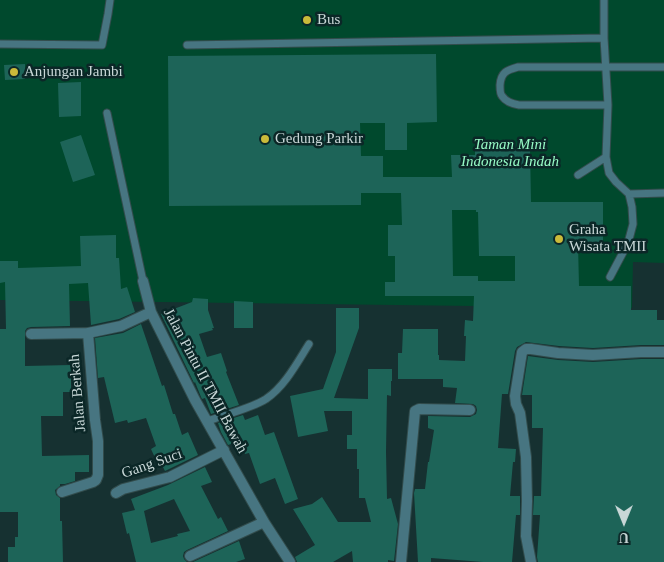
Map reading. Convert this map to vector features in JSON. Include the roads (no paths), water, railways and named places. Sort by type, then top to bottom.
[{"type":"street","name":"Jalan Pintu II TMII Bawah","points":[[143,281],[151,312],[195,400],[264,522],[290,562]]},
{"type":"street","name":"Jalan Berkah","points":[[62,492],[93,482],[98,475],[98,441],[88,333],[120,326],[151,312]]},
{"type":"street","points":[[31,334],[88,333]]},
{"type":"street","points":[[531,562],[526,536],[526,457],[520,413],[515,396],[522,352],[526,349],[531,349],[593,355],[664,352]]},
{"type":"street","points":[[401,562],[415,411],[419,408],[470,410]]},
{"type":"street","name":"Gang Suci","points":[[116,493],[123,489],[170,477],[224,450]]},
{"type":"street","points":[[190,556],[264,522]]},
{"type":"lane","points":[[0,44],[102,45],[110,0]]},
{"type":"lane","points":[[604,0],[608,106],[606,157],[609,173],[629,194],[633,224],[628,243],[610,277]]},
{"type":"lane","points":[[186,45],[604,38]]},
{"type":"lane","points":[[608,106],[520,105],[509,103],[502,97],[500,88],[501,77],[508,70],[518,67],[664,68]]},
{"type":"lane","name":"Jalan Pintu II TMII Bawah","points":[[107,113],[143,281]]},
{"type":"lane","points":[[578,175],[606,157]]},
{"type":"lane","points":[[629,194],[664,193]]},
{"type":"lane","points":[[208,421],[266,399],[280,386],[309,344]]},
{"type":"place","name":"Bus","points":[[307,20]]},
{"type":"place","name":"Anjungan Jambi","points":[[14,72]]},
{"type":"place","name":"Gedung Parkir","points":[[265,139]]},
{"type":"place","name":"Graha Wisata TMII","points":[[559,239]]},
{"type":"park label","name":"Taman Mini Indonesia Indah","points":[[510,154]]}]
